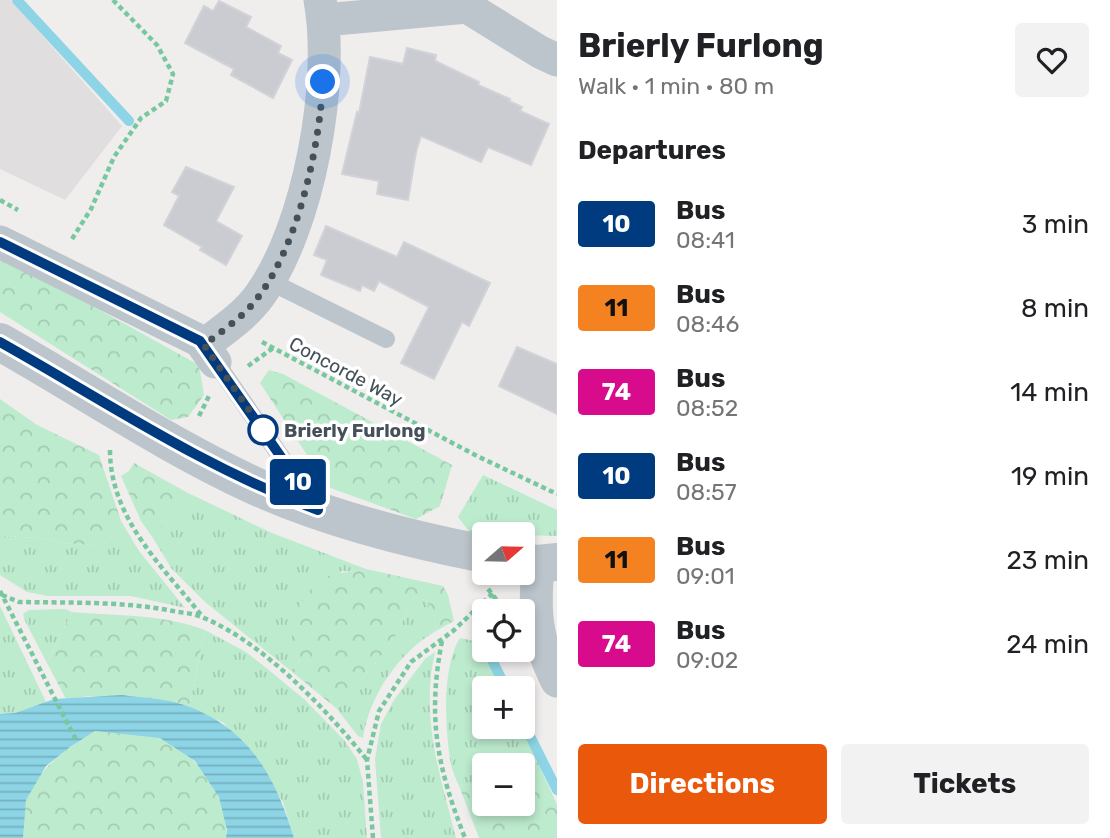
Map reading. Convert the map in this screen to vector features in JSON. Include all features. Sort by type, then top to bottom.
[{"type":"street","points":[[0,242],[194,338],[219,367],[246,312],[269,281],[287,242],[314,154],[321,105],[322,10],[469,3],[540,52],[557,60]]},
{"type":"street","points":[[0,342],[181,449],[256,486],[318,510],[421,541],[472,551]]},
{"type":"street","points":[[539,563],[534,606],[536,625],[545,656],[557,681]]},
{"type":"lane","points":[[269,281],[386,339]]},
{"type":"lane","points":[[219,367],[318,510]]},
{"type":"path","points":[[71,240],[92,209],[114,157],[141,118],[166,101],[173,74],[157,45],[113,0]]},
{"type":"path","name":"Concorde Way","points":[[219,367],[273,348],[477,456],[557,494]]},
{"type":"path","points":[[197,420],[219,367]]},
{"type":"path","points":[[110,445],[110,472],[122,509],[145,546],[202,617]]},
{"type":"path","points":[[1,593],[19,602],[158,607],[202,617],[241,638],[292,680],[333,718],[367,760]]},
{"type":"path","points":[[1,593],[77,742]]},
{"type":"path","points":[[373,838],[367,760],[379,711],[411,662],[442,640],[493,593]]},
{"type":"path","points":[[442,640],[433,710],[441,770],[465,838]]},
{"type":"shaded area","points":[[0,0],[11,0],[122,126],[65,200],[0,169]]},
{"type":"green space","points":[[0,255],[199,365],[204,395],[188,417],[171,420],[0,312]]},
{"type":"green space","points":[[269,370],[283,374],[452,465],[440,506],[416,519],[328,487],[260,383]]},
{"type":"green space","points":[[0,399],[37,425],[99,455],[121,521],[112,537],[99,546],[42,538],[0,536]]},
{"type":"green space","points":[[134,463],[188,493],[153,538],[141,521],[121,476],[129,471]]},
{"type":"green space","points":[[483,475],[557,510],[557,536],[536,536],[536,522],[472,522],[471,534],[458,517]]},
{"type":"green space","points":[[188,493],[272,533],[366,569],[359,572],[341,571],[300,661],[291,671],[205,602],[171,568],[153,538]]},
{"type":"green space","points":[[121,521],[139,551],[185,608],[131,596],[48,596],[27,592],[0,575],[0,536],[42,538],[99,546],[112,537]]},
{"type":"green space","points":[[366,569],[443,586],[454,621],[436,631],[434,616],[426,600],[414,598],[397,633],[336,708],[291,671],[300,661],[292,643],[292,631],[301,603],[320,581],[333,574]]},
{"type":"green space","points":[[414,598],[426,600],[434,616],[436,631],[410,651],[388,677],[372,707],[363,738],[358,736],[336,708],[397,633]]},
{"type":"green space","points":[[0,606],[46,702],[15,713],[0,714]]},
{"type":"green space","points":[[65,609],[72,612],[47,663],[23,614],[29,610]]},
{"type":"green space","points":[[72,612],[156,618],[205,630],[189,707],[179,703],[90,696],[66,699],[47,663]]},
{"type":"green space","points":[[205,630],[246,652],[305,700],[344,740],[357,759],[363,782],[367,838],[294,838],[283,802],[224,723],[189,707]]},
{"type":"green space","points":[[460,638],[472,641],[472,662],[491,662],[498,676],[472,676],[472,739],[527,739],[533,753],[472,753],[472,784],[459,786],[451,762],[446,713],[450,664]]},
{"type":"green space","points":[[435,652],[431,676],[431,723],[438,768],[456,838],[381,838],[375,759],[381,724],[394,700],[425,659]]},
{"type":"green space","points":[[95,731],[153,736],[186,754],[217,793],[226,823],[226,838],[23,838],[25,804],[38,778],[64,752]]},
{"type":"green space","points":[[535,756],[555,800],[535,788]]},
{"type":"green space","points":[[472,784],[472,816],[535,816],[535,788],[555,800],[557,838],[479,838],[459,786]]},
{"type":"water","points":[[122,695],[181,704],[204,713],[241,739],[255,755],[278,793],[294,838],[226,838],[227,830],[219,797],[195,761],[160,738],[95,731],[46,766],[26,800],[23,838],[0,838],[0,714],[15,713],[54,699]]},
{"type":"building","points":[[219,1],[251,17],[246,27],[281,46],[278,53],[292,60],[273,98],[231,75],[234,69],[185,43],[204,6],[213,11]]},
{"type":"building","points":[[407,48],[436,55],[435,61],[510,99],[509,101],[522,107],[520,111],[549,124],[531,165],[488,147],[481,162],[421,136],[408,200],[377,194],[379,181],[342,174],[357,112],[359,113],[370,57],[403,64]]},
{"type":"building","points":[[186,167],[234,187],[216,221],[242,236],[226,265],[200,250],[202,247],[164,225],[179,196],[172,192]]},
{"type":"building","points":[[326,226],[397,257],[404,242],[490,283],[469,326],[462,322],[434,379],[401,363],[429,307],[379,281],[374,291],[362,285],[360,291],[321,275],[327,260],[314,255]]},
{"type":"building","points":[[517,347],[557,364],[557,414],[499,386]]},
{"type":"waterway","points":[[17,0],[129,121]]},
{"type":"waterway","points":[[493,662],[500,676]]},
{"type":"waterway","points":[[532,739],[557,790]]},
{"type":"bus line","name":"10","points":[[0,242],[200,341],[318,510],[256,486],[181,449],[0,342]]},
{"type":"place","name":"Brierly Furlong","points":[[263,430]]},
{"type":"route","points":[[263,430],[204,345],[246,312],[259,296],[287,242],[314,154],[323,82]]}]
